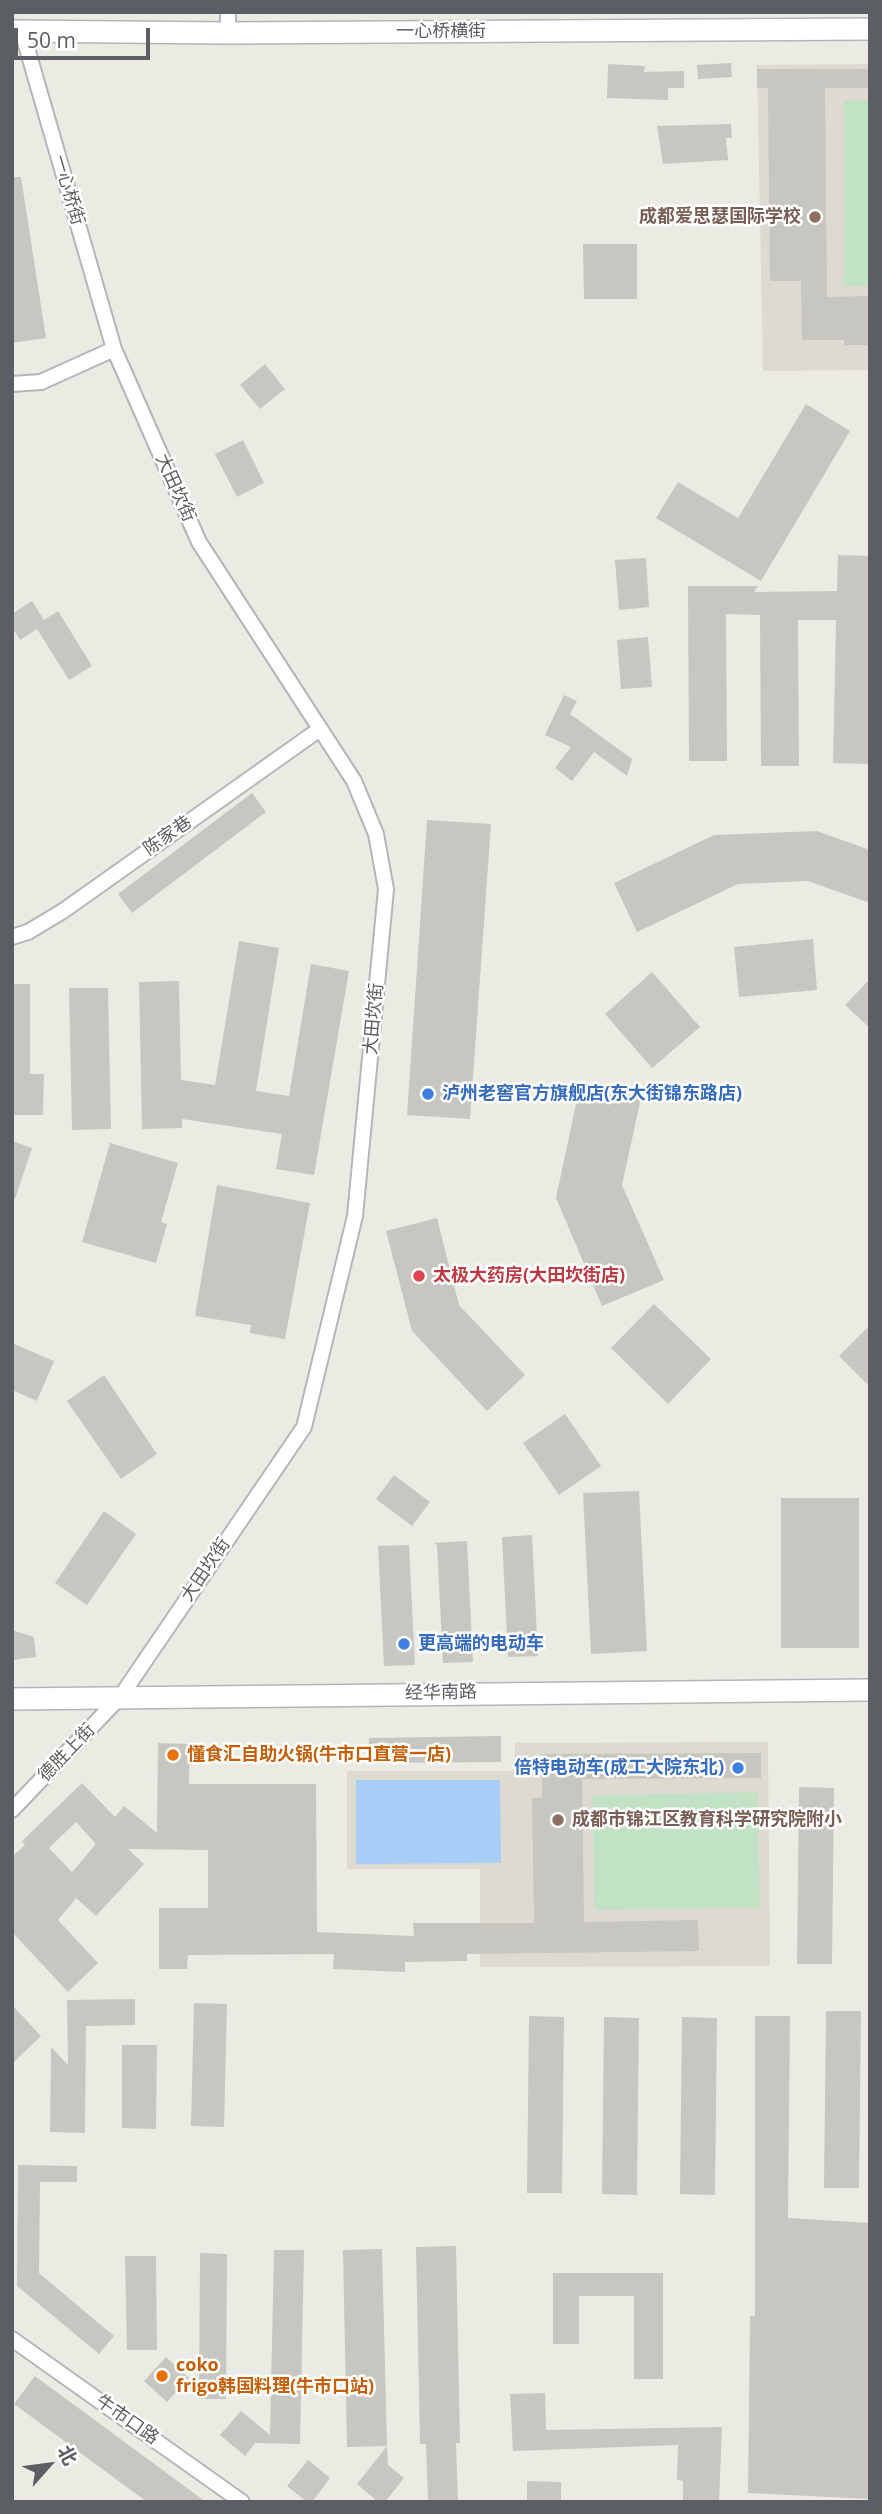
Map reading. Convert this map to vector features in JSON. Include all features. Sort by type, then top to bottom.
[{"type":"street","name":"一心桥横街","points":[[17,31],[228,22],[870,29]]},
{"type":"street","name":"一心桥街","points":[[17,31],[114,349]]},
{"type":"street","points":[[12,384],[41,382],[114,349]]},
{"type":"street","name":"大田坎街","points":[[114,349],[199,542],[354,781],[376,834],[386,889],[355,1216],[304,1427],[121,1696]]},
{"type":"street","name":"陈家巷","points":[[12,937],[28,932],[63,911],[320,729]]},
{"type":"street","name":"经华南路","points":[[12,1699],[870,1690]]},
{"type":"street","name":"德胜上街","points":[[12,1811],[121,1696]]},
{"type":"street","name":"牛市口路","points":[[12,2339],[242,2502]]},
{"type":"shaded area","name":"成都爱思瑟国际学校","points":[[870,64],[870,370],[763,371],[757,65]]},
{"type":"shaded area","name":"成都市锦江区教育科学研究院附小","points":[[768,1742],[770,1966],[480,1967],[480,1869],[347,1869],[347,1771],[515,1771],[515,1743]]},
{"type":"green space","points":[[844,101],[870,101],[870,286],[844,286]]},
{"type":"green space","points":[[757,1792],[760,1907],[595,1910],[592,1796]]},
{"type":"water","points":[[356,1780],[500,1780],[501,1863],[356,1864]]},
{"type":"building","points":[[731,63],[732,77],[698,79],[697,65]]},
{"type":"building","points":[[608,64],[645,66],[644,72],[684,71],[684,88],[668,88],[668,100],[607,98]]},
{"type":"building","points":[[757,69],[870,69],[870,88],[825,88],[827,297],[870,296],[870,345],[844,345],[844,340],[802,340],[801,281],[770,281],[768,88],[757,88]]},
{"type":"building","points":[[731,124],[732,138],[726,138],[728,160],[663,164],[657,126]]},
{"type":"building","points":[[12,177],[21,177],[46,338],[12,343]]},
{"type":"building","points":[[583,244],[637,244],[637,299],[584,299]]},
{"type":"building","points":[[265,364],[285,389],[260,409],[240,385]]},
{"type":"building","points":[[806,404],[850,431],[761,581],[656,518],[678,482],[738,518]]},
{"type":"building","points":[[243,440],[264,483],[237,497],[215,454]]},
{"type":"building","points":[[838,555],[870,556],[870,764],[833,763],[836,620],[798,620],[799,766],[761,766],[760,615],[726,614],[727,761],[689,761],[688,586],[758,586],[754,592],[837,591]]},
{"type":"building","points":[[646,558],[649,607],[619,610],[615,560]]},
{"type":"building","points":[[32,601],[44,620],[58,611],[92,666],[69,680],[37,629],[20,640],[12,627],[12,614]]},
{"type":"building","points":[[648,637],[652,687],[621,689],[617,640]]},
{"type":"building","points":[[564,695],[577,701],[570,714],[632,759],[627,776],[594,752],[572,781],[555,768],[571,747],[545,735]]},
{"type":"building","points":[[252,793],[266,812],[132,913],[118,894]]},
{"type":"building","points":[[427,820],[491,824],[470,1119],[407,1115]]},
{"type":"building","points":[[817,831],[870,850],[870,903],[808,881],[738,884],[637,932],[614,883],[714,835]]},
{"type":"building","points":[[813,939],[817,990],[739,997],[734,947]]},
{"type":"building","points":[[239,941],[279,948],[256,1091],[289,1096],[311,964],[349,971],[314,1175],[276,1169],[282,1134],[182,1119],[182,1128],[142,1129],[139,982],[179,981],[181,1080],[215,1085]]},
{"type":"building","points":[[652,972],[700,1027],[652,1068],[605,1014]]},
{"type":"building","points":[[870,979],[870,1028],[845,1005]]},
{"type":"building","points":[[12,984],[30,984],[30,1074],[44,1074],[43,1115],[12,1115]]},
{"type":"building","points":[[69,988],[108,988],[111,1129],[72,1130]]},
{"type":"building","points":[[580,1085],[641,1098],[622,1185],[664,1280],[602,1306],[556,1198]]},
{"type":"building","points":[[12,1141],[32,1148],[15,1199],[12,1199]]},
{"type":"building","points":[[110,1143],[178,1163],[161,1222],[167,1224],[156,1263],[82,1242]]},
{"type":"building","points":[[217,1185],[310,1203],[285,1339],[250,1333],[251,1325],[195,1316]]},
{"type":"building","points":[[437,1218],[459,1305],[525,1375],[487,1411],[412,1331],[386,1231]]},
{"type":"building","points":[[654,1304],[711,1359],[668,1404],[611,1348]]},
{"type":"building","points":[[870,1325],[870,1387],[839,1356]]},
{"type":"building","points":[[12,1343],[54,1361],[37,1401],[12,1390]]},
{"type":"building","points":[[104,1375],[157,1454],[121,1479],[67,1401]]},
{"type":"building","points":[[565,1414],[601,1466],[559,1495],[523,1443]]},
{"type":"building","points":[[394,1475],[430,1502],[412,1526],[376,1499]]},
{"type":"building","points":[[639,1491],[647,1651],[591,1654],[583,1493]]},
{"type":"building","points":[[781,1498],[859,1498],[859,1648],[781,1648]]},
{"type":"building","points":[[104,1511],[136,1534],[87,1605],[55,1583]]},
{"type":"building","points":[[532,1535],[538,1656],[508,1657],[502,1537]]},
{"type":"building","points":[[467,1541],[473,1662],[443,1663],[437,1545],[433,1543]]},
{"type":"building","points":[[409,1545],[415,1665],[384,1666],[378,1546]]},
{"type":"building","points":[[12,1630],[34,1637],[36,1657],[12,1660]]},
{"type":"building","points":[[501,1736],[501,1762],[369,1763],[369,1738]]},
{"type":"building","points":[[158,1743],[190,1744],[189,1784],[316,1784],[317,1932],[414,1936],[413,1923],[534,1923],[532,1798],[542,1798],[542,1754],[761,1753],[761,1778],[582,1779],[584,1922],[698,1920],[699,1951],[467,1954],[467,1961],[405,1962],[405,1972],[333,1969],[334,1954],[188,1955],[187,1969],[159,1969],[159,1908],[208,1908],[208,1850],[128,1849],[144,1864],[96,1916],[76,1898],[58,1920],[98,1963],[68,1992],[12,1932],[12,1857],[25,1845],[22,1841],[82,1783],[115,1817],[124,1806],[157,1833]],"holes":[[[76,1822],[96,1844],[72,1872],[49,1848]]]},
{"type":"building","points":[[799,1787],[834,1788],[832,1964],[797,1964]]},
{"type":"building","points":[[135,1999],[135,2025],[86,2026],[85,2133],[50,2132],[51,2047],[68,2065],[67,2000]]},
{"type":"building","points":[[194,2003],[227,2004],[224,2127],[191,2126]]},
{"type":"building","points":[[12,2005],[41,2036],[12,2064]]},
{"type":"building","points":[[826,2011],[861,2011],[859,2188],[824,2188]]},
{"type":"building","points":[[529,2016],[564,2017],[562,2193],[527,2193]]},
{"type":"building","points":[[755,2016],[790,2016],[788,2218],[870,2223],[870,2499],[748,2493],[750,2316],[755,2316]]},
{"type":"building","points":[[604,2017],[639,2018],[637,2195],[602,2194]]},
{"type":"building","points":[[682,2017],[717,2018],[715,2195],[680,2194]]},
{"type":"building","points":[[122,2045],[157,2045],[156,2129],[122,2128]]},
{"type":"building","points":[[18,2165],[77,2166],[77,2182],[40,2182],[39,2273],[114,2336],[99,2354],[17,2286]]},
{"type":"building","points":[[456,2246],[460,2443],[456,2443],[458,2502],[428,2502],[426,2444],[420,2444],[416,2247]]},
{"type":"building","points":[[382,2249],[387,2446],[347,2447],[343,2250]]},
{"type":"building","points":[[274,2250],[304,2250],[300,2444],[255,2443],[245,2456],[220,2435],[241,2411],[270,2435]]},
{"type":"building","points":[[200,2253],[227,2254],[226,2399],[199,2399]]},
{"type":"building","points":[[125,2256],[156,2256],[157,2350],[127,2350]]},
{"type":"building","points":[[553,2273],[663,2273],[663,2379],[634,2379],[634,2296],[579,2296],[579,2344],[553,2344]]},
{"type":"building","points":[[166,2357],[189,2378],[167,2402],[144,2381]]},
{"type":"building","points":[[35,2376],[206,2502],[147,2502],[14,2404]]},
{"type":"building","points":[[545,2393],[546,2430],[722,2427],[719,2502],[683,2502],[683,2481],[677,2480],[678,2445],[513,2451],[510,2394]]},
{"type":"building","points":[[387,2446],[388,2465],[404,2478],[385,2502],[378,2502],[357,2484]]},
{"type":"building","points":[[308,2460],[330,2478],[312,2502],[307,2502],[287,2486]]},
{"type":"building","points":[[527,2481],[561,2482],[561,2502],[527,2502]]},
{"type":"place","name":"成都爱思瑟国际学校","points":[[815,217]]},
{"type":"place","name":"泸州老窖官方旗舰店(东大街锦东路店)","points":[[428,1094]]},
{"type":"place","name":"太极大药房(大田坎街店)","points":[[419,1276]]},
{"type":"place","name":"更高端的电动车","points":[[404,1644]]},
{"type":"place","name":"懂食汇自助火锅(牛市口直营一店)","points":[[173,1755]]},
{"type":"place","name":"倍特电动车(成工大院东北)","points":[[738,1768]]},
{"type":"place","name":"成都市锦江区教育科学研究院附小","points":[[558,1820]]},
{"type":"place","name":"coko frigo韩国料理(牛市口站)","points":[[162,2376]]}]
